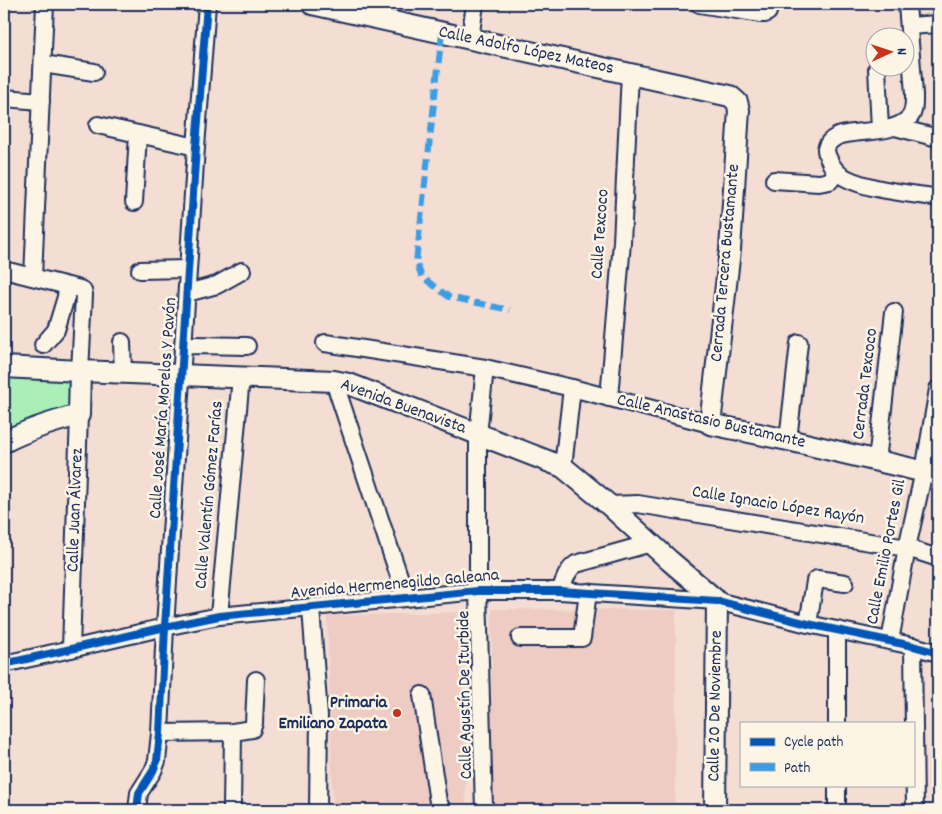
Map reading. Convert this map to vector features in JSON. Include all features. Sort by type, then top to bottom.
[{"type":"main road","name":"Calle Adolfo López Mateos","points":[[312,4],[730,96],[737,102]]},
{"type":"main road","name":"Cerrada Tercera Bustamante","points":[[710,424],[730,250],[739,110],[737,102]]},
{"type":"main road","name":"Avenida Buenavista","points":[[4,367],[80,372],[334,381],[349,384],[563,467],[609,505],[717,601]]},
{"type":"main road","name":"Calle Juan Álvarez","points":[[79,415],[80,372]]},
{"type":"main road","points":[[4,442],[44,424],[79,415]]},
{"type":"main road","name":"Calle Anastasio Bustamante","points":[[710,424],[931,473]]},
{"type":"main road","name":"Calle 20 De Noviembre","points":[[715,810],[717,601]]},
{"type":"street","points":[[34,277],[46,4]]},
{"type":"street","name":"Calle José María Morelos Y Pavón","points":[[136,810],[139,793],[157,761],[160,733],[164,627],[207,4]]},
{"type":"street","points":[[470,39],[475,4]]},
{"type":"street","points":[[698,4],[765,14],[768,12],[769,4]]},
{"type":"street","points":[[907,4],[914,108],[912,115],[907,120],[888,128],[839,136],[830,140],[826,149],[827,157],[836,172],[847,179],[870,187],[933,197]]},
{"type":"street","points":[[909,26],[938,24]]},
{"type":"street","points":[[43,64],[94,72]]},
{"type":"street","name":"Calle Texcoco","points":[[609,398],[622,242],[630,73]]},
{"type":"street","points":[[879,78],[888,128]]},
{"type":"street","points":[[4,98],[41,101]]},
{"type":"street","points":[[98,125],[196,147]]},
{"type":"street","points":[[888,128],[938,138]]},
{"type":"street","points":[[134,202],[138,134]]},
{"type":"street","points":[[774,180],[819,183],[830,181],[836,172]]},
{"type":"street","points":[[140,270],[188,269]]},
{"type":"street","points":[[4,270],[75,288],[84,295],[80,372]]},
{"type":"street","points":[[187,293],[218,285],[242,271]]},
{"type":"street","points":[[43,345],[56,330],[66,297],[75,288]]},
{"type":"street","name":"Cerrada Texcoco","points":[[877,461],[894,312]]},
{"type":"street","points":[[122,342],[124,373]]},
{"type":"street","name":"Calle Anastasio Bustamante","points":[[324,343],[485,368],[572,388],[710,424]]},
{"type":"street","points":[[788,440],[799,343]]},
{"type":"street","points":[[183,346],[247,346]]},
{"type":"street","name":"Calle Agustín De Iturbide","points":[[484,810],[478,591],[478,435],[485,368]]},
{"type":"street","name":"Calle Valentín Gómez Farías","points":[[219,616],[241,377]]},
{"type":"street","points":[[334,381],[406,597]]},
{"type":"street","points":[[563,467],[572,388]]},
{"type":"street","name":"Calle Emilio Portes Gil","points":[[890,641],[907,548],[931,473],[938,389]]},
{"type":"street","name":"Calle Juan Álvarez","points":[[71,649],[79,415]]},
{"type":"street","name":"Calle Ignacio López Rayón","points":[[609,505],[638,504],[907,548],[938,558]]},
{"type":"street","points":[[560,591],[567,573],[576,564],[651,543]]},
{"type":"street","points":[[808,624],[815,581],[817,579],[845,583]]},
{"type":"street","name":"Avenida Hermenegildo Galeana","points":[[4,664],[219,616],[478,591],[588,592],[717,601],[808,624],[938,653]]},
{"type":"street","points":[[520,638],[582,638],[588,592]]},
{"type":"street","points":[[311,608],[319,716],[318,810]]},
{"type":"street","points":[[837,630],[837,722]]},
{"type":"street","points":[[913,646],[914,722]]},
{"type":"street","points":[[160,733],[233,732],[252,729],[254,723],[256,680]]},
{"type":"street","points":[[422,695],[438,802],[443,810]]},
{"type":"street","points":[[914,728],[915,810]]},
{"type":"street","points":[[232,810],[233,732]]},
{"type":"street","points":[[837,786],[837,810]]},
{"type":"shaded area","points":[[492,609],[676,610],[675,810],[491,810]]},
{"type":"shaded area","name":"Primaria Emiliano Zapata","points":[[460,612],[466,810],[333,810],[327,616]]},
{"type":"green space","points":[[4,371],[76,374],[75,403],[4,433]]},
{"type":"marked path","points":[[442,33],[416,262],[422,277],[449,297],[510,310]]},
{"type":"cycle path","points":[[137,810],[139,793],[157,761],[160,733],[165,627],[207,4]]},
{"type":"cycle path","points":[[4,664],[219,616],[478,591],[560,591],[717,601],[808,624],[938,653]]},
{"type":"place","name":"Primaria Emiliano Zapata","points":[[397,713]]}]
